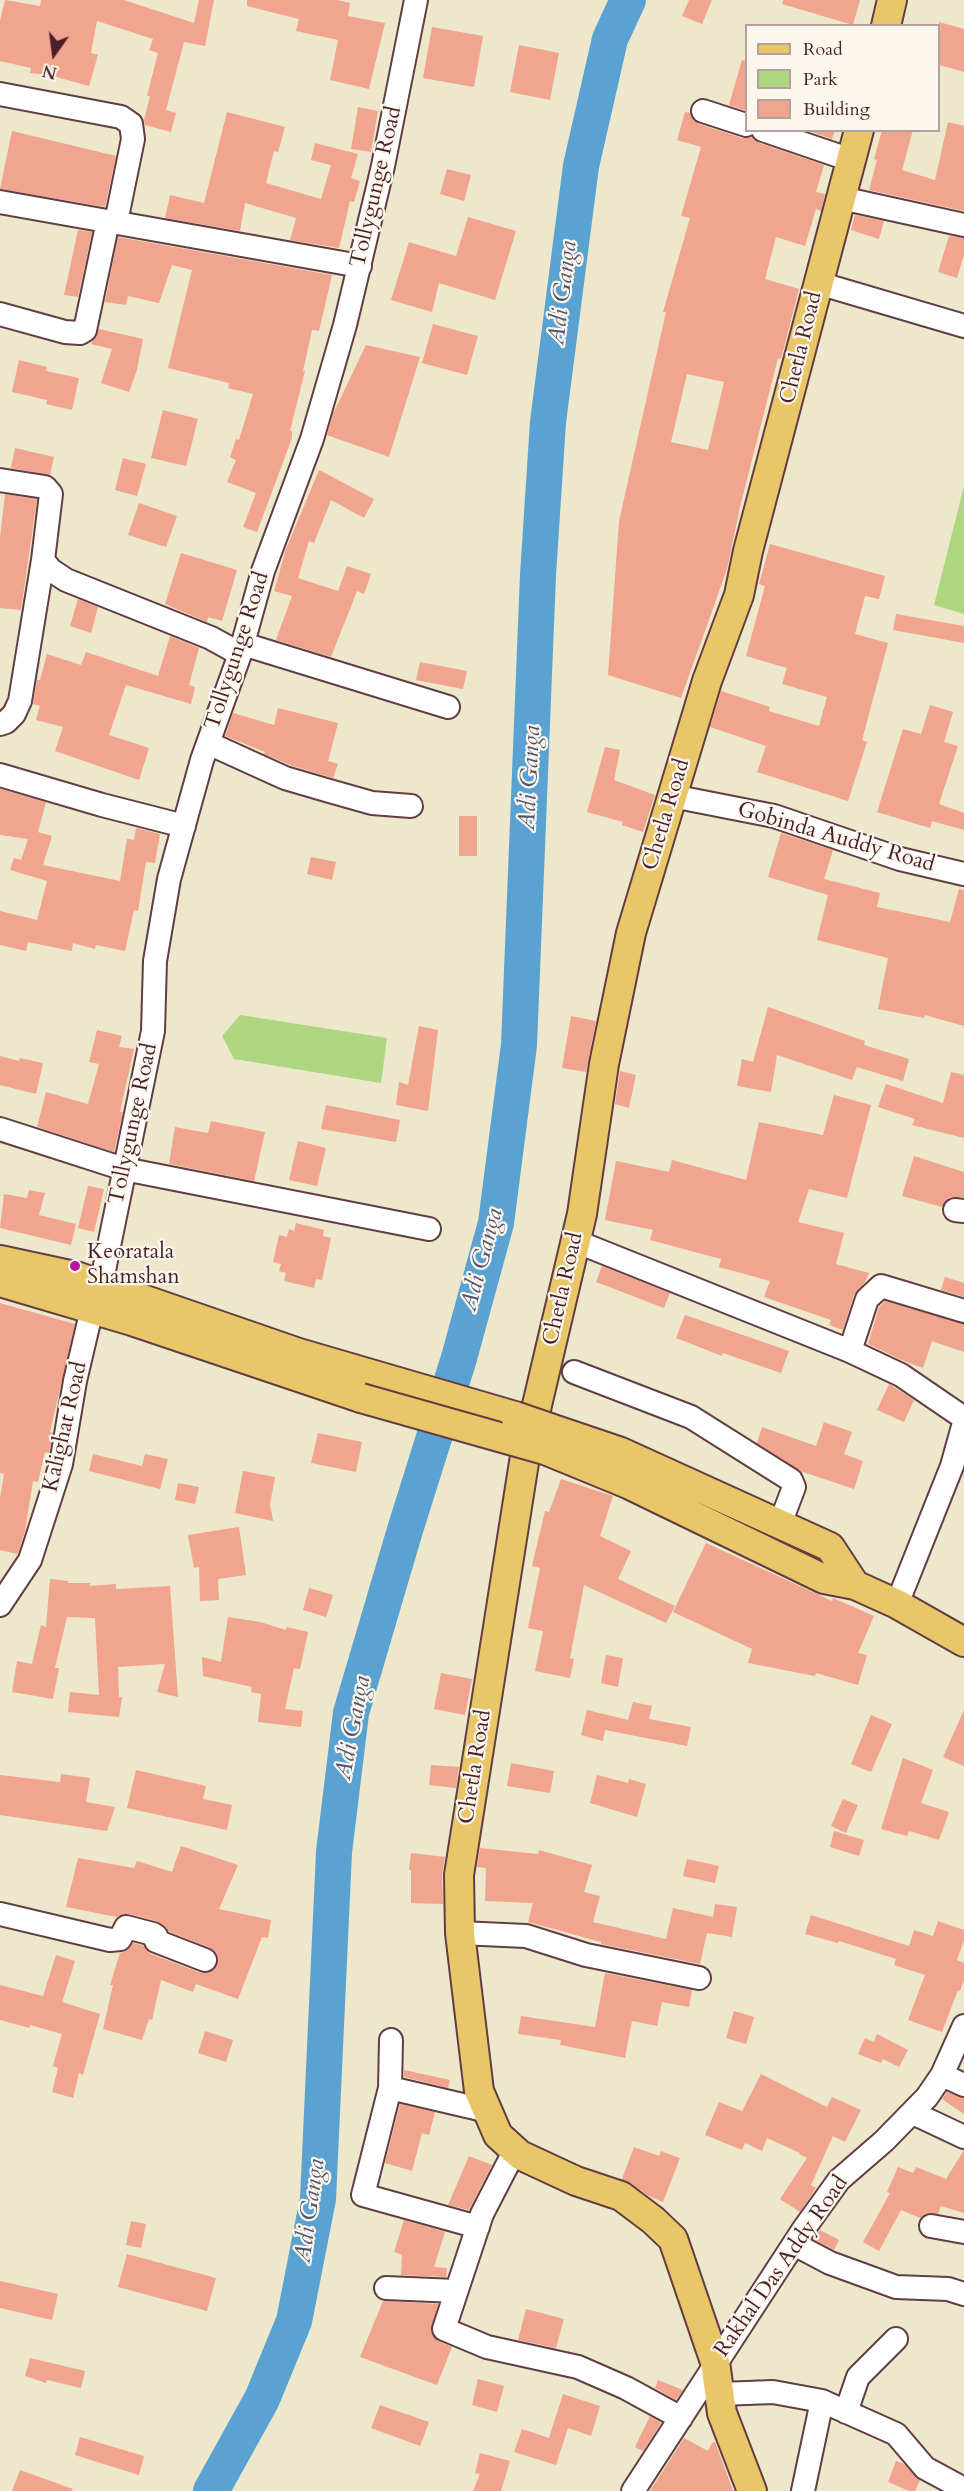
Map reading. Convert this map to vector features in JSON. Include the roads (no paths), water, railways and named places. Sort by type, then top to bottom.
[{"type":"main road","points":[[886,24],[892,0]]},
{"type":"main road","name":"Chetla Road","points":[[752,2491],[722,2413],[715,2362],[673,2239],[653,2220],[621,2196],[576,2181],[520,2155],[498,2135],[479,2091],[460,1933],[459,1875],[525,1456],[582,1214],[604,1064],[631,933],[707,681],[739,595],[748,551],[783,427],[858,132]]},
{"type":"main road","points":[[0,1260],[79,1277],[96,1297],[132,1321],[548,1439],[621,1452],[830,1547],[855,1585]]},
{"type":"main road","points":[[0,1282],[96,1297],[299,1353],[368,1387]]},
{"type":"main road","points":[[548,1439],[628,1484],[824,1579],[855,1585],[897,1604],[964,1642]]},
{"type":"street","name":"Tollygunge Road","points":[[96,1297],[153,1031],[155,961],[162,914],[208,743],[242,649],[263,571],[312,438],[345,325],[383,166],[416,0]]},
{"type":"street","points":[[0,94],[121,117],[131,123],[133,139],[85,330],[80,333],[65,332],[0,314]]},
{"type":"street","points":[[703,111],[745,124]]},
{"type":"street","points":[[769,132],[851,160]]},
{"type":"street","points":[[841,198],[964,225]]},
{"type":"street","points":[[0,202],[360,266]]},
{"type":"street","points":[[818,283],[964,326]]},
{"type":"street","points":[[0,480],[45,487],[51,494],[43,560],[20,702],[14,714],[6,722],[0,724]]},
{"type":"street","points":[[43,560],[51,570],[66,580],[211,638],[242,649],[448,707]]},
{"type":"street","points":[[208,743],[285,778],[372,803],[411,806]]},
{"type":"street","points":[[0,775],[184,826]]},
{"type":"street","name":"Gobinda Auddy Road","points":[[672,796],[774,816],[900,859],[964,874]]},
{"type":"street","points":[[0,1129],[124,1169],[429,1230]]},
{"type":"street","points":[[575,1241],[850,1351],[901,1375],[964,1418]]},
{"type":"street","points":[[850,1351],[867,1299],[881,1286],[964,1311]]},
{"type":"street","name":"Kalighat Road","points":[[0,1605],[30,1560],[61,1464],[75,1381],[96,1297]]},
{"type":"street","points":[[574,1372],[691,1417],[791,1480],[794,1487],[780,1524]]},
{"type":"street","points":[[897,1604],[952,1466],[964,1423]]},
{"type":"street","points":[[0,1914],[110,1940],[120,1940],[126,1927],[153,1934],[156,1936],[156,1941],[205,1960]]},
{"type":"street","points":[[460,1933],[526,1936],[586,1955],[699,1978]]},
{"type":"street","name":"Rakhal Das Addy Road","points":[[633,2491],[715,2362],[839,2180],[913,2113],[942,2075],[964,2026]]},
{"type":"street","points":[[391,2040],[390,2088],[363,2195],[478,2227]]},
{"type":"street","points":[[942,2075],[964,2085]]},
{"type":"street","points":[[390,2088],[488,2112]]},
{"type":"street","points":[[913,2113],[964,2137]]},
{"type":"street","points":[[515,2150],[478,2227],[444,2329],[487,2347],[578,2367],[626,2388],[681,2418]]},
{"type":"street","points":[[931,2226],[964,2232]]},
{"type":"street","points":[[794,2244],[830,2263],[896,2287],[948,2289],[964,2294]]},
{"type":"street","points":[[386,2288],[456,2291]]},
{"type":"street","points":[[846,2412],[858,2377],[896,2339]]},
{"type":"street","points":[[720,2394],[773,2392],[822,2401],[896,2434],[925,2468],[964,2489]]},
{"type":"street","points":[[803,2491],[822,2401]]},
{"type":"waterway","name":"Adi Ganga","points":[[211,2491],[262,2399],[294,2321],[318,2199],[334,1852],[351,1713],[459,1358],[496,1223],[519,1045],[538,575],[548,422],[581,166],[610,39],[628,0]]},
{"type":"place","name":"Keoratala Shamshan","points":[[75,1266]]}]
